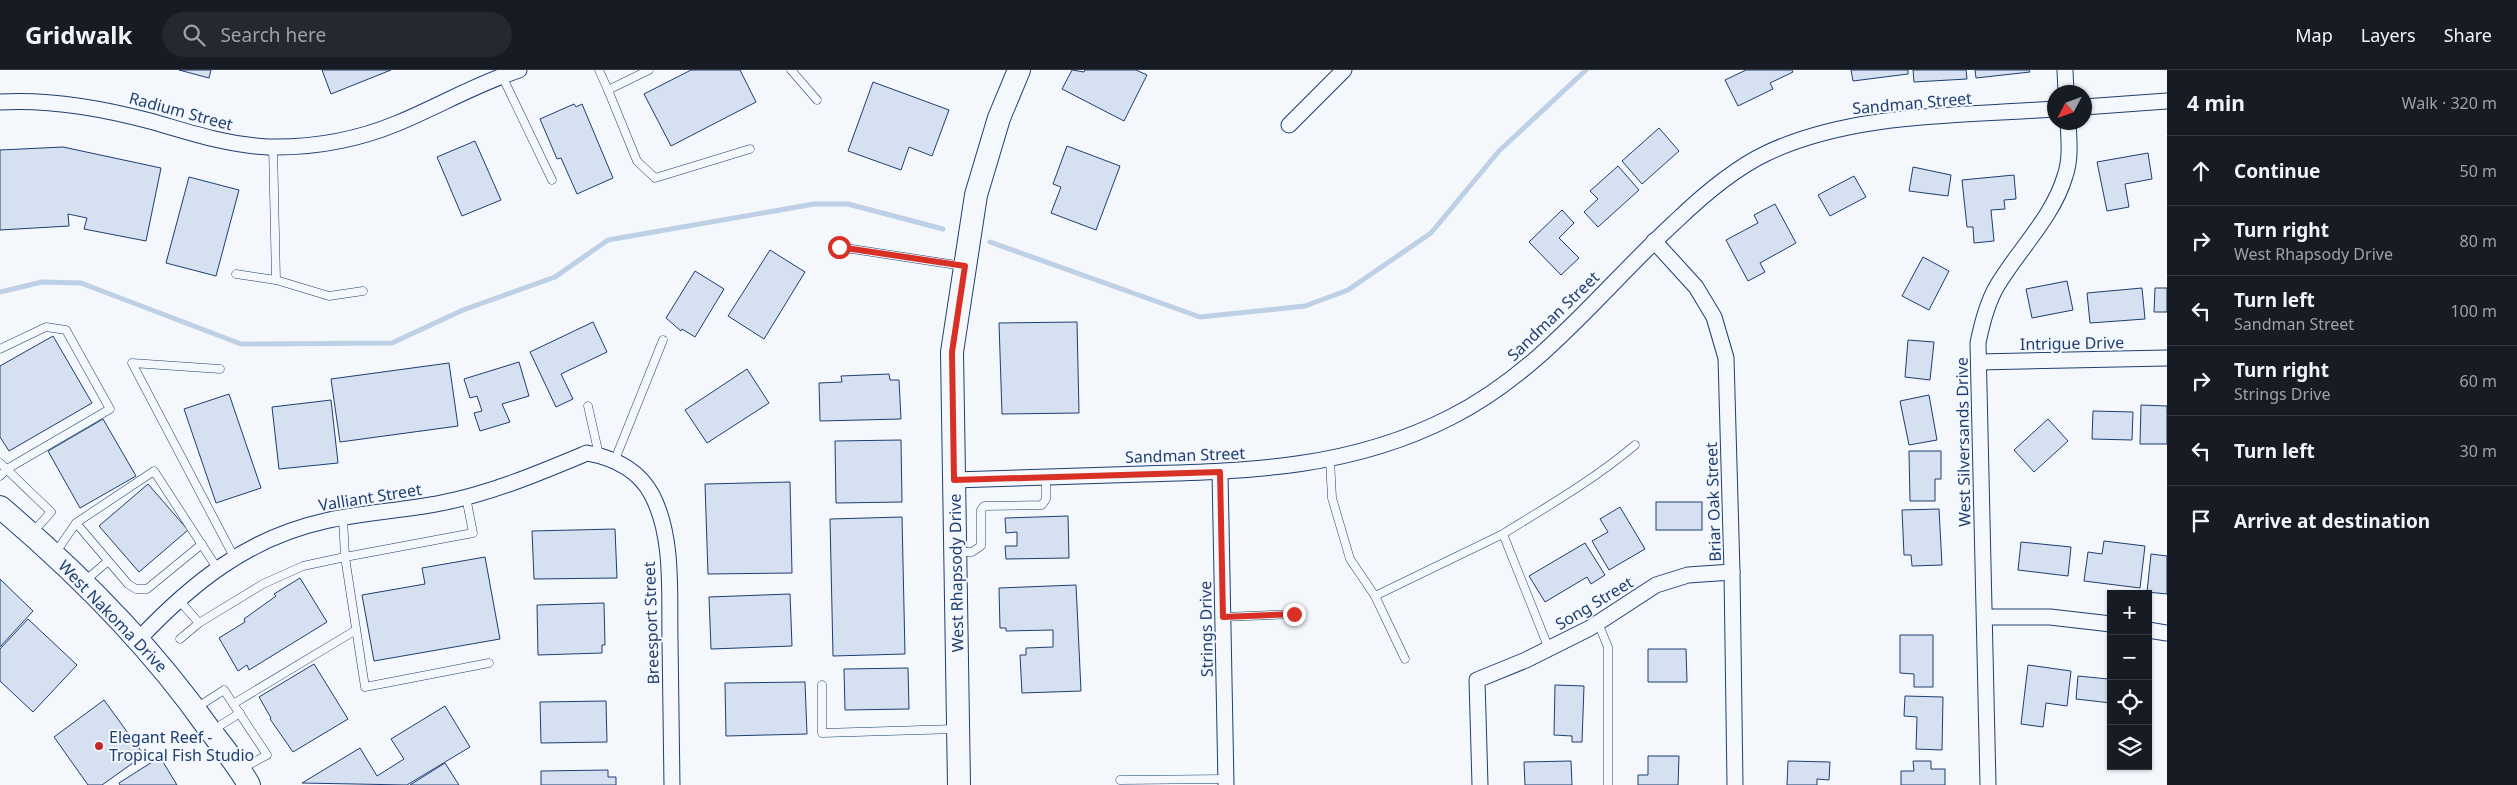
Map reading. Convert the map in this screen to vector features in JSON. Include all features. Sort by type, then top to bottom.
[{"type":"street","name":"Radium Street","points":[[0,102],[58,103],[105,110],[204,138],[236,144],[273,146],[335,142],[367,134],[398,123],[476,85],[519,70]]},
{"type":"street","name":"West Rhapsody Drive","points":[[960,785],[952,352],[976,195],[999,118],[1019,70]]},
{"type":"street","points":[[1289,125],[1344,70]]},
{"type":"street","points":[[2065,70],[2066,85]]},
{"type":"street","points":[[2092,106],[2167,101]]},
{"type":"street","name":"Sandman Street","points":[[954,480],[1220,472],[1277,468],[1330,460],[1364,452],[1410,437],[1453,417],[1494,393],[1532,364],[1654,240],[1700,198],[1764,154],[1818,134],[1855,125],[1892,120],[2047,109]]},
{"type":"street","name":"West Silversands Drive","points":[[1988,785],[1978,343],[1984,314],[1997,286],[2043,220],[2066,175],[2069,147],[2068,130]]},
{"type":"street","name":"Briar Oak Street","points":[[1654,240],[1696,287],[1714,317],[1722,338],[1726,358],[1735,785]]},
{"type":"street","name":"Intrigue Drive","points":[[1979,362],[2167,358]]},
{"type":"street","name":"Valliant Street","points":[[139,639],[178,599],[217,568],[264,541],[294,529],[343,518],[440,503],[466,497],[506,487],[587,453],[599,455]]},
{"type":"street","points":[[599,455],[614,462]]},
{"type":"street","name":"Breesport Street","points":[[614,462],[632,469],[652,494],[662,520],[669,565],[672,785]]},
{"type":"street","name":"Strings Drive","points":[[1220,472],[1226,782]]},
{"type":"street","name":"West Nakoma Drive","points":[[0,507],[83,583],[139,639],[176,682],[244,778]]},
{"type":"street","name":"Song Street","points":[[1480,785],[1477,680],[1549,649],[1598,623],[1656,585],[1688,574],[1732,572]]},
{"type":"street","points":[[1985,617],[2050,617],[2107,624]]},
{"type":"street","points":[[2152,631],[2167,633]]},
{"type":"lane","points":[[599,70],[637,161],[655,178],[750,149]]},
{"type":"lane","points":[[608,90],[649,70]]},
{"type":"lane","points":[[791,70],[817,100]]},
{"type":"lane","points":[[502,76],[552,180]]},
{"type":"lane","points":[[273,146],[276,280]]},
{"type":"lane","points":[[839,247],[965,266]]},
{"type":"lane","points":[[236,274],[276,280],[329,296],[362,291]]},
{"type":"lane","points":[[0,349],[46,326],[66,330],[110,409],[8,469],[0,476]]},
{"type":"lane","points":[[614,462],[663,340]]},
{"type":"lane","points":[[220,369],[132,363],[234,557]]},
{"type":"lane","points":[[588,406],[599,455]]},
{"type":"lane","points":[[1375,596],[1503,534],[1562,498],[1618,460],[1635,444]]},
{"type":"lane","points":[[1330,460],[1332,498],[1350,559],[1375,596],[1406,660]]},
{"type":"lane","points":[[0,462],[51,512],[31,535]]},
{"type":"lane","points":[[54,556],[76,523],[154,470],[217,568]]},
{"type":"lane","points":[[955,552],[972,552],[981,546],[981,510],[984,506],[1042,505],[1046,499],[1046,477]]},
{"type":"lane","points":[[180,640],[199,623],[263,584],[302,566],[473,533],[466,497]]},
{"type":"lane","points":[[343,518],[345,557],[365,687],[489,664]]},
{"type":"lane","points":[[76,523],[128,584],[136,589],[147,589],[202,544]]},
{"type":"lane","points":[[1503,534],[1549,649]]},
{"type":"lane","points":[[83,583],[108,561]]},
{"type":"lane","points":[[178,599],[199,623]]},
{"type":"lane","points":[[1223,617],[1294,614]]},
{"type":"lane","points":[[1598,623],[1608,647],[1608,785]]},
{"type":"lane","points":[[234,704],[356,630]]},
{"type":"lane","points":[[822,685],[822,733],[958,729]]},
{"type":"lane","points":[[195,709],[224,690],[234,704],[267,755],[244,778]]},
{"type":"lane","points":[[211,731],[240,714]]},
{"type":"lane","points":[[1120,780],[1226,782]]},
{"type":"building","points":[[179,70],[211,70],[209,78]]},
{"type":"building","points":[[322,70],[391,70],[331,94]]},
{"type":"building","points":[[691,70],[740,70],[756,102],[671,146],[644,94]]},
{"type":"building","points":[[1072,70],[1084,72],[1085,70],[1136,70],[1147,75],[1124,121],[1062,89]]},
{"type":"building","points":[[1746,70],[1792,70],[1793,72],[1770,83],[1773,89],[1738,106],[1725,80]]},
{"type":"building","points":[[1851,70],[1908,70],[1908,74],[1853,81]]},
{"type":"building","points":[[1913,70],[1966,70],[1967,79],[1914,82]]},
{"type":"building","points":[[1975,70],[2029,70],[2030,72],[1976,78]]},
{"type":"building","points":[[873,82],[949,110],[932,156],[909,147],[901,170],[848,151]]},
{"type":"building","points":[[574,104],[576,107],[582,104],[613,178],[577,194],[561,158],[557,159],[540,119]]},
{"type":"building","points":[[1659,128],[1679,151],[1642,184],[1622,161]]},
{"type":"building","points":[[475,141],[501,200],[462,216],[437,157]]},
{"type":"building","points":[[1067,146],[1120,166],[1096,230],[1051,213],[1061,187],[1053,184]]},
{"type":"building","points":[[63,147],[161,168],[146,241],[84,229],[87,218],[68,214],[69,226],[0,230],[0,150]]},
{"type":"building","points":[[2148,153],[2152,179],[2125,184],[2129,207],[2107,211],[2097,162]]},
{"type":"building","points":[[1618,166],[1639,190],[1598,227],[1584,212],[1598,199],[1590,191]]},
{"type":"building","points":[[1913,167],[1951,175],[1948,196],[1909,191]]},
{"type":"building","points":[[2014,175],[2016,199],[2004,200],[2005,209],[1991,210],[1994,241],[1974,243],[1973,227],[1967,227],[1962,180]]},
{"type":"building","points":[[1854,176],[1866,197],[1830,216],[1818,195]]},
{"type":"building","points":[[189,177],[239,190],[216,276],[166,263]]},
{"type":"building","points":[[1775,204],[1796,243],[1760,263],[1765,272],[1748,281],[1726,240],[1758,223],[1754,215]]},
{"type":"building","points":[[1562,210],[1574,223],[1559,238],[1579,258],[1561,275],[1529,242]]},
{"type":"building","points":[[770,250],[805,272],[764,339],[728,316]]},
{"type":"building","points":[[1923,257],[1949,271],[1929,310],[1902,296]]},
{"type":"building","points":[[695,271],[724,289],[695,337],[682,329],[681,331],[666,318]]},
{"type":"building","points":[[2067,281],[2073,310],[2032,318],[2026,289]]},
{"type":"building","points":[[2142,288],[2145,319],[2090,323],[2087,293]]},
{"type":"building","points":[[2155,288],[2167,288],[2167,312],[2154,312]]},
{"type":"building","points":[[593,322],[607,352],[561,374],[573,399],[556,407],[530,352]]},
{"type":"building","points":[[1077,322],[1079,413],[1002,414],[999,323]]},
{"type":"building","points":[[53,336],[92,403],[9,451],[0,437],[0,366]]},
{"type":"building","points":[[1908,340],[1934,342],[1930,380],[1905,377]]},
{"type":"building","points":[[519,362],[529,396],[502,404],[510,422],[480,431],[474,413],[482,411],[477,396],[470,398],[464,379]]},
{"type":"building","points":[[449,363],[458,426],[340,442],[331,379]]},
{"type":"building","points":[[747,369],[769,403],[707,443],[685,410]]},
{"type":"building","points":[[889,374],[890,380],[899,380],[901,419],[820,421],[819,383],[842,382],[841,376]]},
{"type":"building","points":[[229,394],[261,488],[216,503],[184,409]]},
{"type":"building","points":[[1929,395],[1937,440],[1909,445],[1900,401]]},
{"type":"building","points":[[331,400],[338,463],[279,469],[272,407]]},
{"type":"building","points":[[2141,405],[2167,406],[2167,444],[2140,444]]},
{"type":"building","points":[[2093,411],[2133,412],[2132,440],[2092,439]]},
{"type":"building","points":[[103,419],[136,476],[80,508],[48,451]]},
{"type":"building","points":[[2048,419],[2068,441],[2034,472],[2014,450]]},
{"type":"building","points":[[901,440],[902,502],[836,503],[835,441]]},
{"type":"building","points":[[1909,451],[1941,451],[1941,479],[1935,479],[1935,501],[1910,501]]},
{"type":"building","points":[[790,482],[792,573],[708,574],[705,484]]},
{"type":"building","points":[[148,484],[188,530],[139,572],[99,526]]},
{"type":"building","points":[[1656,502],[1702,502],[1702,530],[1656,530]]},
{"type":"building","points":[[1620,507],[1645,549],[1609,570],[1592,541],[1608,532],[1600,519]]},
{"type":"building","points":[[1939,509],[1942,565],[1912,566],[1911,555],[1904,555],[1902,510]]},
{"type":"building","points":[[1068,516],[1069,558],[1006,559],[1005,546],[1017,546],[1017,532],[1006,533],[1005,518]]},
{"type":"building","points":[[902,517],[905,654],[833,656],[830,519]]},
{"type":"building","points":[[615,529],[617,578],[534,579],[532,531]]},
{"type":"building","points":[[2104,541],[2145,546],[2140,588],[2084,581],[2088,552],[2102,554]]},
{"type":"building","points":[[2021,542],[2071,547],[2068,576],[2018,570]]},
{"type":"building","points":[[1585,543],[1605,575],[1591,584],[1587,577],[1545,602],[1529,576]]},
{"type":"building","points":[[2151,554],[2167,556],[2167,594],[2152,592],[2152,590],[2147,590]]},
{"type":"building","points":[[485,557],[500,639],[374,661],[362,595],[425,584],[422,568]]},
{"type":"building","points":[[300,578],[327,622],[249,670],[247,665],[238,671],[219,638],[245,622],[244,619],[276,596],[274,594]]},
{"type":"building","points":[[0,579],[33,611],[0,647]]},
{"type":"building","points":[[1076,585],[1081,691],[1022,693],[1020,655],[1026,655],[1026,648],[1053,647],[1053,630],[1006,631],[1006,628],[1000,628],[999,588]]},
{"type":"building","points":[[790,594],[792,646],[711,649],[709,597]]},
{"type":"building","points":[[604,603],[605,645],[602,645],[602,653],[538,655],[537,605]]},
{"type":"building","points":[[28,619],[77,665],[33,712],[0,681],[0,649]]},
{"type":"building","points":[[1900,635],[1933,635],[1933,687],[1914,687],[1914,674],[1900,673]]},
{"type":"building","points":[[1648,649],[1686,649],[1687,682],[1648,682]]},
{"type":"building","points":[[314,664],[348,719],[293,752],[270,719],[259,697]]},
{"type":"building","points":[[2028,665],[2071,671],[2067,706],[2046,703],[2043,727],[2021,724]]},
{"type":"building","points":[[908,668],[909,709],[845,710],[844,669]]},
{"type":"building","points":[[2078,676],[2107,679],[2107,703],[2076,699]]},
{"type":"building","points":[[805,682],[807,734],[726,736],[725,683]]},
{"type":"building","points":[[1555,685],[1584,686],[1582,742],[1572,742],[1572,736],[1554,735]]},
{"type":"building","points":[[1905,696],[1943,697],[1942,750],[1916,749],[1917,717],[1904,716]]},
{"type":"building","name":"Elegant Reef - Tropical Fish Studio","points":[[104,700],[144,755],[102,785],[88,785],[54,737]]},
{"type":"building","points":[[606,701],[607,742],[541,743],[540,702]]},
{"type":"building","points":[[445,706],[470,747],[407,785],[302,783],[360,748],[377,776],[404,759],[391,739]]},
{"type":"building","points":[[1648,756],[1679,756],[1678,785],[1638,785],[1638,775],[1648,775]]},
{"type":"building","points":[[160,757],[177,785],[120,785],[119,783]]},
{"type":"building","points":[[1571,761],[1572,785],[1525,785],[1524,762]]},
{"type":"building","points":[[1788,761],[1830,762],[1829,780],[1817,779],[1817,785],[1787,785]]},
{"type":"building","points":[[1913,761],[1931,761],[1931,769],[1945,769],[1945,785],[1901,785],[1901,771],[1914,771]]},
{"type":"building","points":[[445,763],[459,785],[410,785]]},
{"type":"building","points":[[608,770],[608,777],[616,777],[616,785],[541,785],[541,771]]},
{"type":"waterway","points":[[990,242],[1200,317],[1305,306],[1348,290],[1431,233],[1499,151],[1586,70]]},
{"type":"waterway","points":[[0,292],[42,282],[81,283],[241,344],[392,343],[463,310],[555,277],[608,240],[814,204],[848,204],[943,229]]},
{"type":"place","name":"Elegant Reef - Tropical Fish Studio","points":[[99,746]]},
{"type":"route","points":[[839,247],[965,266],[952,352],[954,480],[1220,472],[1223,617],[1294,614]]}]
